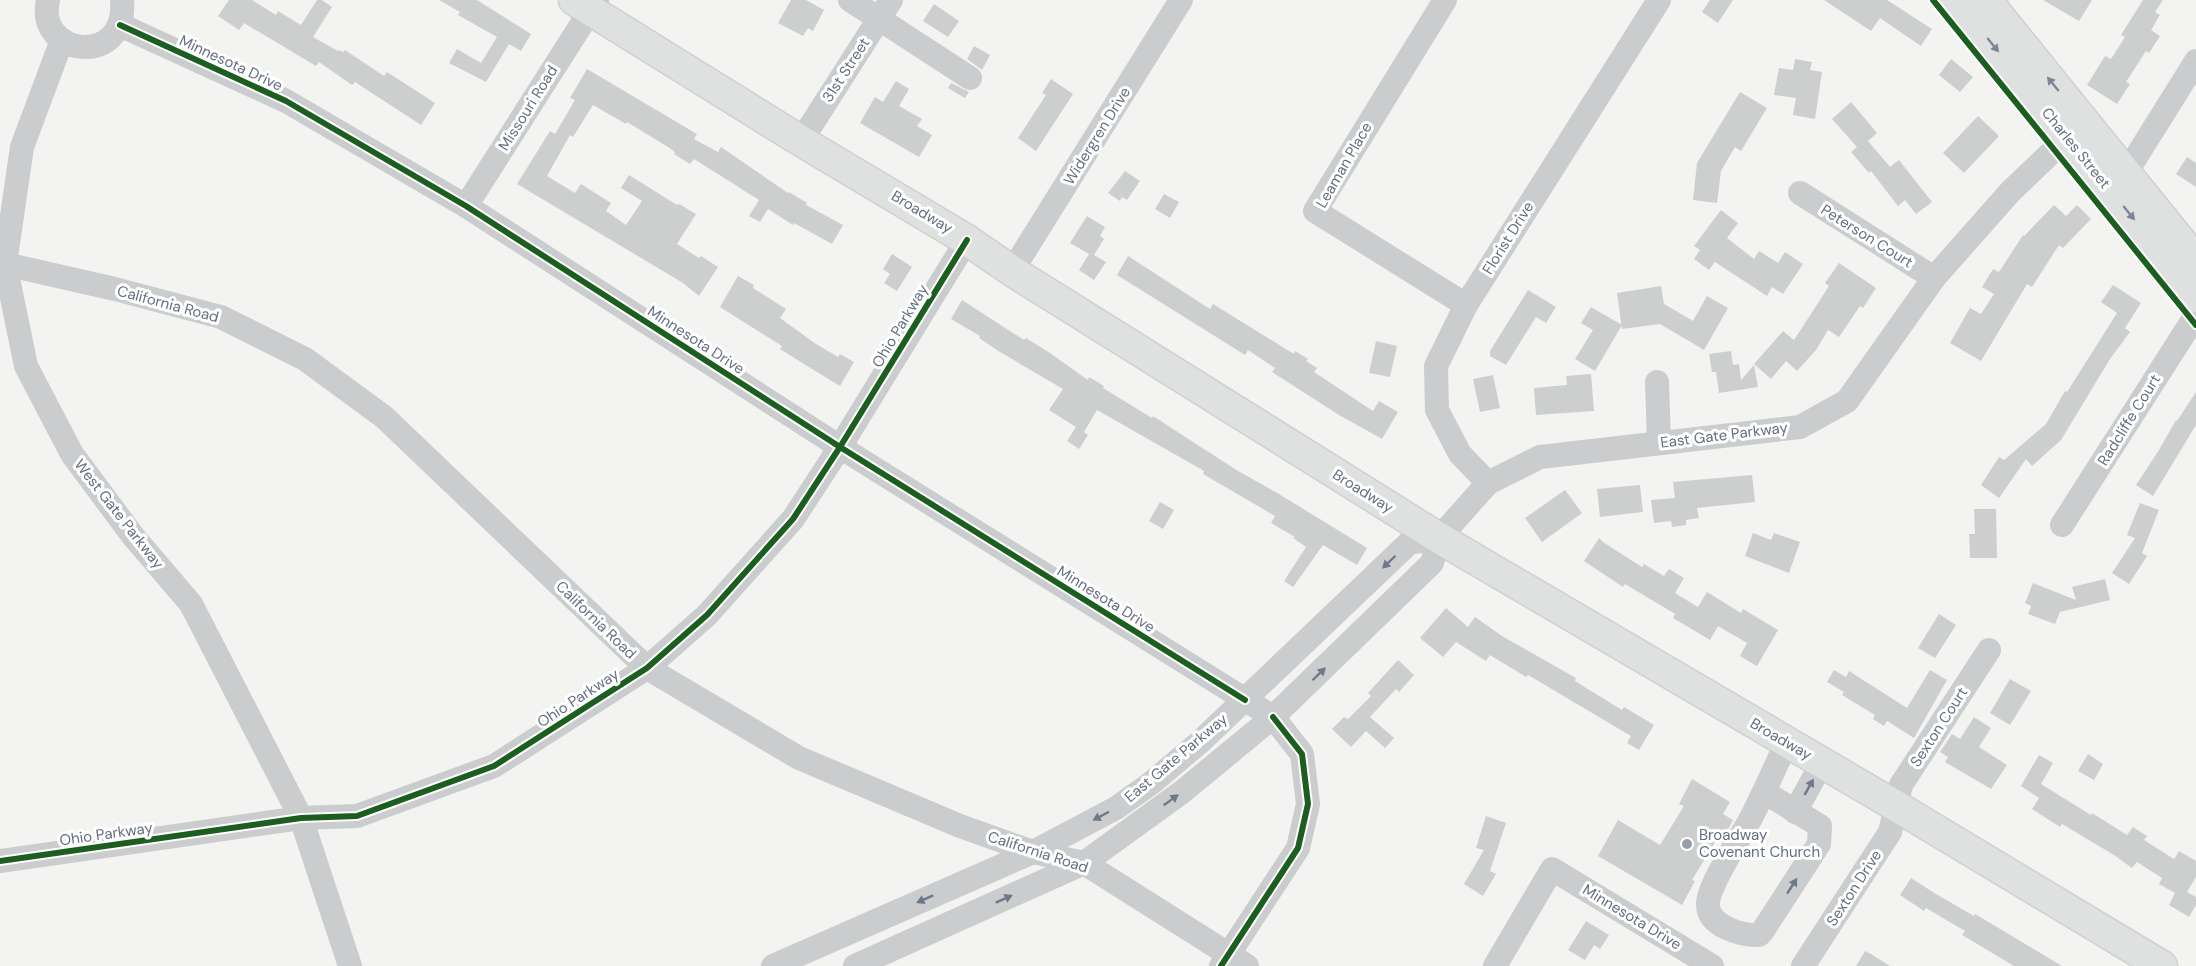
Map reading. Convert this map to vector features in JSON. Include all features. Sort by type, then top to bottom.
[{"type":"main road","name":"Charles Street","points":[[1956,0],[2075,129],[2118,181],[2196,260]]},
{"type":"main road","name":"Charles Street","points":[[1986,0],[2075,129]]},
{"type":"main road","name":"Broadway","points":[[587,3],[801,141],[967,240],[1012,271],[1439,538],[1896,806],[2162,966]]},
{"type":"main road","name":"Charles Street","points":[[2118,181],[2196,297]]},
{"type":"street","points":[[48,0],[48,20],[53,31],[72,46],[83,48],[95,47],[114,35],[120,25],[123,12],[122,0]]},
{"type":"street","points":[[850,0],[885,9],[970,78]]},
{"type":"street","name":"Widergren Drive","points":[[1012,271],[1181,0]]},
{"type":"street","name":"Leaman Place","points":[[1445,0],[1315,211],[1466,305]]},
{"type":"street","name":"Florist Drive","points":[[1488,483],[1460,454],[1437,410],[1436,366],[1466,305],[1659,0]]},
{"type":"street","name":"Missouri Road","points":[[466,206],[587,3]]},
{"type":"street","name":"31st Street","points":[[801,141],[885,9]]},
{"type":"street","name":"Minnesota Drive","points":[[120,25],[286,101],[466,206],[840,447],[1273,717]]},
{"type":"street","name":"West Gate Parkway","points":[[62,40],[22,147],[2,266],[26,366],[72,454],[133,536],[191,604],[301,818],[350,966]]},
{"type":"street","points":[[2118,181],[2196,62]]},
{"type":"street","name":"East Gate Parkway","points":[[855,966],[1084,863],[1182,792],[1273,717],[1432,563],[1439,538],[1488,483],[1540,457],[1800,427],[1847,401],[1934,278],[2010,192],[2075,129]]},
{"type":"street","name":"Peterson Court","points":[[1800,193],[1934,278]]},
{"type":"street","name":"Ohio Parkway","points":[[0,861],[301,818],[357,816],[494,766],[647,668],[707,615],[793,519],[967,240]]},
{"type":"street","name":"California Road","points":[[2,266],[115,289],[220,317],[305,359],[384,417],[647,668],[799,758],[960,826],[1033,852],[1084,863],[1232,962]]},
{"type":"street","name":"Radcliffe Court","points":[[2062,525],[2196,315]]},
{"type":"street","points":[[1657,382],[1659,443]]},
{"type":"street","name":"East Gate Parkway","points":[[773,966],[1033,852],[1116,808],[1150,784],[1200,742],[1409,543],[1439,538]]},
{"type":"street","name":"Sexton Court","points":[[1896,806],[1902,785],[1989,650]]},
{"type":"street","points":[[1232,962],[1298,848],[1308,804],[1302,754],[1273,717]]},
{"type":"street","points":[[1764,792],[1820,826],[1819,844],[1759,935],[1725,928],[1714,920],[1707,906],[1710,891],[1751,819],[1787,742]]},
{"type":"street","points":[[1795,812],[1822,763]]},
{"type":"street","name":"Sexton Drive","points":[[1803,966],[1890,832],[1896,806]]},
{"type":"street","name":"Minnesota Drive","points":[[1495,966],[1552,868],[1708,963]]},
{"type":"street","points":[[1708,963],[1725,928]]},
{"type":"building","points":[[229,0],[252,0],[276,15],[278,11],[301,25],[317,0],[322,0],[332,7],[313,37],[338,51],[345,50],[384,76],[387,72],[435,103],[421,125],[355,82],[352,85],[319,62],[316,66],[244,23],[239,30],[218,16]]},
{"type":"building","points":[[439,0],[477,0],[531,34],[521,51],[509,44],[486,82],[449,63],[457,49],[481,63],[497,37],[458,15],[460,12]]},
{"type":"building","points":[[791,0],[806,0],[824,10],[813,31],[808,28],[803,36],[778,23]]},
{"type":"building","points":[[1710,0],[1733,0],[1718,23],[1702,12]]},
{"type":"building","points":[[1824,0],[1887,0],[1932,29],[1921,46],[1880,18],[1871,31]]},
{"type":"building","points":[[2043,0],[2092,0],[2079,21]]},
{"type":"building","points":[[2143,0],[2163,0],[2155,12],[2160,15],[2151,30],[2160,36],[2149,53],[2146,51],[2126,82],[2130,84],[2117,104],[2087,85],[2105,56],[2111,59],[2125,37],[2121,35]]},
{"type":"building","points":[[934,4],[959,21],[948,37],[923,21]]},
{"type":"building","points":[[974,46],[990,55],[982,70],[967,59]]},
{"type":"building","points":[[1795,59],[1812,62],[1810,70],[1822,72],[1815,119],[1793,115],[1796,98],[1774,95],[1779,68],[1793,70]]},
{"type":"building","points":[[1951,59],[1973,77],[1960,92],[1939,75]]},
{"type":"building","points":[[587,69],[697,134],[694,139],[718,152],[721,147],[788,193],[807,203],[806,205],[843,225],[832,244],[794,223],[793,225],[768,209],[760,222],[749,216],[759,200],[694,159],[690,164],[674,154],[675,152],[668,147],[627,122],[626,124],[593,105],[573,137],[570,135],[547,176],[575,193],[581,184],[611,203],[606,211],[626,225],[642,201],[621,188],[629,175],[696,214],[677,244],[718,267],[699,296],[683,283],[517,184],[550,131],[555,134],[575,100],[570,98]]},
{"type":"building","points":[[1051,79],[1073,94],[1036,151],[1018,138],[1046,95],[1042,93]]},
{"type":"building","points":[[896,81],[909,89],[899,106],[922,119],[917,126],[932,135],[919,157],[860,123],[875,97],[883,102]]},
{"type":"building","points":[[951,83],[969,92],[965,98],[948,88]]},
{"type":"building","points":[[1740,92],[1767,108],[1741,151],[1735,147],[1721,171],[1717,203],[1693,200],[1697,163]]},
{"type":"building","points":[[1851,102],[1877,133],[1868,141],[1890,167],[1899,160],[1932,202],[1916,214],[1905,200],[1898,206],[1871,171],[1869,173],[1851,152],[1857,147],[1832,119]]},
{"type":"building","points":[[1978,116],[1999,136],[1964,173],[1943,153]]},
{"type":"building","points":[[2187,157],[2196,163],[2196,187],[2176,174]]},
{"type":"building","points":[[1125,171],[1140,181],[1127,200],[1122,197],[1120,201],[1108,193]]},
{"type":"building","points":[[1164,194],[1179,202],[1170,218],[1155,209]]},
{"type":"building","points":[[2054,205],[2066,216],[2077,205],[2091,219],[2063,248],[2059,245],[2032,287],[2027,284],[1981,361],[1950,343],[1970,308],[1981,314],[1994,294],[1982,287],[1993,269],[1999,272],[2023,235]]},
{"type":"building","points":[[1721,210],[1738,223],[1727,238],[1754,259],[1759,251],[1778,263],[1785,252],[1803,264],[1783,294],[1772,287],[1767,296],[1715,262],[1709,270],[1694,259],[1700,250],[1694,246]]},
{"type":"building","points":[[1087,216],[1105,227],[1100,236],[1104,239],[1094,255],[1106,262],[1094,280],[1079,270],[1089,254],[1070,243]]},
{"type":"building","points":[[892,254],[912,267],[897,291],[884,283],[890,274],[883,269]]},
{"type":"building","points":[[1128,256],[1210,309],[1213,304],[1294,354],[1295,351],[1308,359],[1306,361],[1317,368],[1314,372],[1373,411],[1379,401],[1398,412],[1382,439],[1339,415],[1272,372],[1275,368],[1248,350],[1245,355],[1117,275]]},
{"type":"building","points":[[1839,263],[1876,288],[1863,308],[1860,306],[1839,337],[1828,330],[1816,350],[1797,371],[1786,361],[1771,379],[1754,364],[1783,331],[1794,340],[1829,286],[1825,283]]},
{"type":"building","points":[[738,276],[786,309],[780,318],[816,344],[838,357],[840,354],[854,362],[840,386],[780,349],[782,346],[720,307]]},
{"type":"building","points":[[2113,285],[2141,303],[2125,328],[2130,332],[2110,359],[2061,440],[2032,466],[2026,459],[1999,498],[1981,485],[1999,457],[2004,460],[2046,424],[2117,313],[2101,302]]},
{"type":"building","points":[[1661,286],[1664,304],[1693,321],[1707,296],[1728,308],[1704,350],[1660,324],[1622,329],[1617,293]]},
{"type":"building","points":[[1528,290],[1556,307],[1546,323],[1536,317],[1506,365],[1490,356],[1490,351]]},
{"type":"building","points":[[962,300],[1024,340],[1026,338],[1050,353],[1088,380],[1089,377],[1104,386],[1103,388],[1152,418],[1153,416],[1238,471],[1367,548],[1357,565],[1323,545],[1293,587],[1284,581],[1306,547],[1293,538],[1295,537],[1271,523],[1275,516],[1203,474],[1204,471],[1097,410],[1084,432],[1088,435],[1079,449],[1067,441],[1076,427],[1049,410],[1063,389],[1000,352],[979,338],[980,336],[951,319]]},
{"type":"building","points":[[1591,307],[1622,325],[1595,371],[1575,359],[1593,330],[1581,323]]},
{"type":"building","points":[[1376,341],[1397,346],[1390,377],[1369,373]]},
{"type":"building","points":[[1731,351],[1733,365],[1739,364],[1741,380],[1754,365],[1758,387],[1719,393],[1716,372],[1712,372],[1709,354]]},
{"type":"building","points":[[1591,374],[1594,411],[1536,415],[1534,388],[1567,385],[1566,376]]},
{"type":"building","points":[[1493,375],[1500,408],[1480,412],[1473,379]]},
{"type":"building","points":[[2196,392],[2196,425],[2153,496],[2136,485]]},
{"type":"building","points":[[1752,475],[1755,502],[1697,508],[1699,518],[1686,520],[1686,525],[1672,527],[1671,521],[1654,523],[1651,500],[1675,498],[1673,482]]},
{"type":"building","points":[[1640,485],[1643,512],[1600,517],[1597,489]]},
{"type":"building","points":[[1565,490],[1582,513],[1542,542],[1525,518]]},
{"type":"building","points":[[1160,502],[1174,510],[1163,529],[1149,521]]},
{"type":"building","points":[[2140,503],[2159,510],[2142,553],[2147,556],[2129,584],[2112,573],[2135,538],[2127,535]]},
{"type":"building","points":[[1974,509],[1996,509],[1997,558],[1970,558],[1969,534],[1975,534]]},
{"type":"building","points":[[1753,533],[1771,540],[1774,533],[1800,542],[1789,573],[1745,556]]},
{"type":"building","points":[[1599,538],[1642,567],[1644,564],[1664,576],[1669,569],[1684,578],[1675,593],[1698,607],[1707,592],[1741,613],[1743,609],[1778,630],[1757,666],[1740,656],[1747,643],[1718,626],[1710,640],[1673,618],[1675,614],[1625,584],[1623,587],[1584,561]]},
{"type":"building","points":[[2105,579],[2110,600],[2060,612],[2055,624],[2028,614],[2031,606],[2025,603],[2033,583],[2076,600],[2072,587]]},
{"type":"building","points":[[1446,608],[1468,627],[1475,617],[1502,636],[1576,678],[1575,681],[1622,710],[1624,707],[1654,725],[1639,750],[1627,743],[1631,736],[1490,655],[1486,661],[1456,642],[1443,657],[1420,638]]},
{"type":"building","points":[[1939,614],[1956,625],[1935,658],[1918,648]]},
{"type":"building","points":[[1398,660],[1414,675],[1399,692],[1396,689],[1370,717],[1394,738],[1385,748],[1366,731],[1351,747],[1332,729],[1344,717],[1348,719],[1371,696],[1368,693]]},
{"type":"building","points":[[1834,670],[1846,677],[1849,671],[1907,708],[1930,670],[1947,680],[1914,738],[1887,721],[1884,726],[1873,719],[1875,715],[1842,695],[1844,692],[1827,682]]},
{"type":"building","points":[[2010,679],[2031,691],[2010,725],[1990,713]]},
{"type":"building","points":[[1974,717],[1991,728],[1979,747],[2007,765],[1991,789],[1945,762],[1948,757],[1940,752],[1952,734],[1960,739]]},
{"type":"building","points":[[2088,754],[2103,764],[2094,780],[2078,771]]},
{"type":"building","points":[[2039,755],[2053,763],[2041,784],[2127,835],[2133,827],[2147,836],[2144,840],[2174,859],[2179,851],[2196,861],[2196,877],[2187,892],[2196,897],[2196,905],[2189,917],[2169,905],[2175,893],[2159,884],[2162,878],[2137,862],[2132,868],[2062,824],[2060,827],[2032,809],[2039,798],[2021,786]]},
{"type":"building","name":"Broadway Covenant Church","points":[[1692,779],[1730,802],[1723,814],[1733,820],[1727,831],[1723,829],[1692,880],[1695,881],[1682,905],[1598,856],[1618,820],[1660,845],[1684,806],[1679,804]]},
{"type":"building","points":[[1486,816],[1506,823],[1490,871],[1496,874],[1483,896],[1464,884],[1484,850],[1476,848]]},
{"type":"building","points":[[1911,878],[2062,966],[2014,966],[1962,935],[1965,931],[1926,908],[1924,911],[1900,895]]},
{"type":"building","points":[[1586,921],[1609,935],[1600,949],[1594,945],[1585,960],[1568,950]]},
{"type":"building","points":[[1865,951],[1871,954],[1890,966],[1856,966]]},
{"type":"cycle path","points":[[1933,0],[2196,325]]},
{"type":"cycle path","points":[[120,25],[286,101],[466,206],[840,447],[1245,700]]},
{"type":"cycle path","points":[[0,861],[301,818],[357,816],[494,766],[647,668],[707,615],[793,519],[967,240]]},
{"type":"cycle path","points":[[1221,966],[1298,848],[1308,804],[1302,754],[1273,717]]},
{"type":"place","name":"Broadway Covenant Church","points":[[1687,844]]}]
